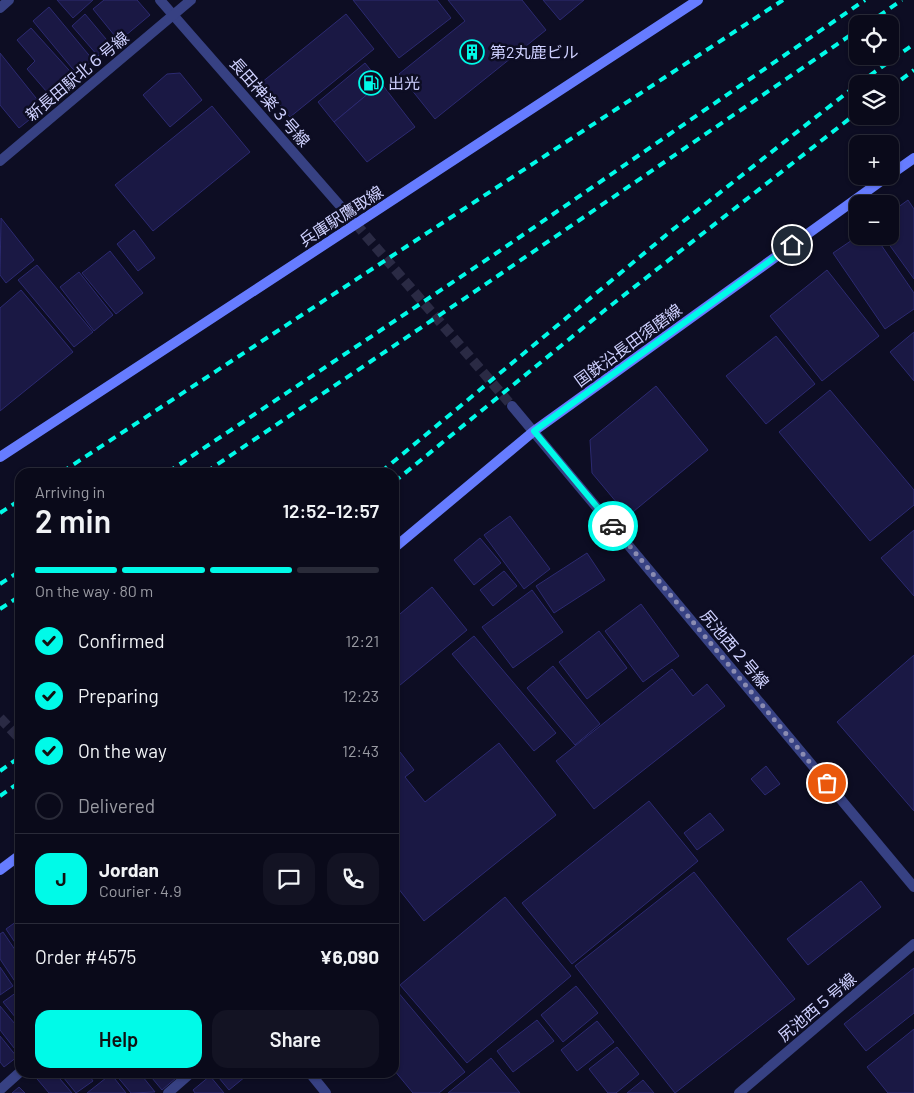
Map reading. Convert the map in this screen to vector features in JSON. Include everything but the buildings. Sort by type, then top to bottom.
[{"type":"street","points":[[0,8],[9,0]]},
{"type":"street","name":"長田神楽３号線","points":[[160,0],[356,224]]},
{"type":"street","name":"新長田駅北６号線","points":[[0,161],[191,0]]},
{"type":"street","name":"兵庫駅鷹取線","points":[[0,457],[698,0]]},
{"type":"street","name":"国鉄沿長田須磨線","points":[[899,169],[914,158]]},
{"type":"street","name":"国鉄沿長田須磨線","points":[[399,544],[534,431],[876,185]]},
{"type":"street","points":[[512,406],[534,431]]},
{"type":"street","name":"尻池西２号線","points":[[534,431],[914,887]]},
{"type":"street","points":[[0,870],[15,859]]},
{"type":"street","name":"尻池西５号線","points":[[739,1093],[914,944]]},
{"type":"street","points":[[0,1090],[15,1076]]},
{"type":"street","points":[[168,1093],[185,1078]]},
{"type":"street","points":[[314,1078],[326,1093]]},
{"type":"tunnel","points":[[356,224],[512,406]]},
{"type":"tunnel","points":[[0,718],[15,734]]},
{"type":"railway","points":[[68,468],[783,0]]},
{"type":"railway","points":[[174,468],[498,252],[865,0]]},
{"type":"railway","points":[[880,15],[902,0]]},
{"type":"railway","points":[[212,468],[849,36]]},
{"type":"railway","points":[[871,75],[914,44]]},
{"type":"railway","points":[[899,81],[914,70]]},
{"type":"railway","points":[[386,468],[671,231],[849,91]]},
{"type":"railway","points":[[399,478],[605,310],[849,119]]},
{"type":"railway","points":[[0,513],[15,503]]},
{"type":"railway","points":[[0,584],[15,574]]},
{"type":"railway","points":[[0,609],[15,599]]},
{"type":"railway","points":[[0,771],[15,760]]},
{"type":"railway","points":[[0,796],[15,786]]},
{"type":"way so far","points":[[613,526],[827,783]]},
{"type":"place","name":"第2丸鹿ビル","points":[[472,52]]},
{"type":"place","name":"出光","points":[[371,83]]},
{"type":"route","points":[[613,526],[534,431],[792,245]]}]
